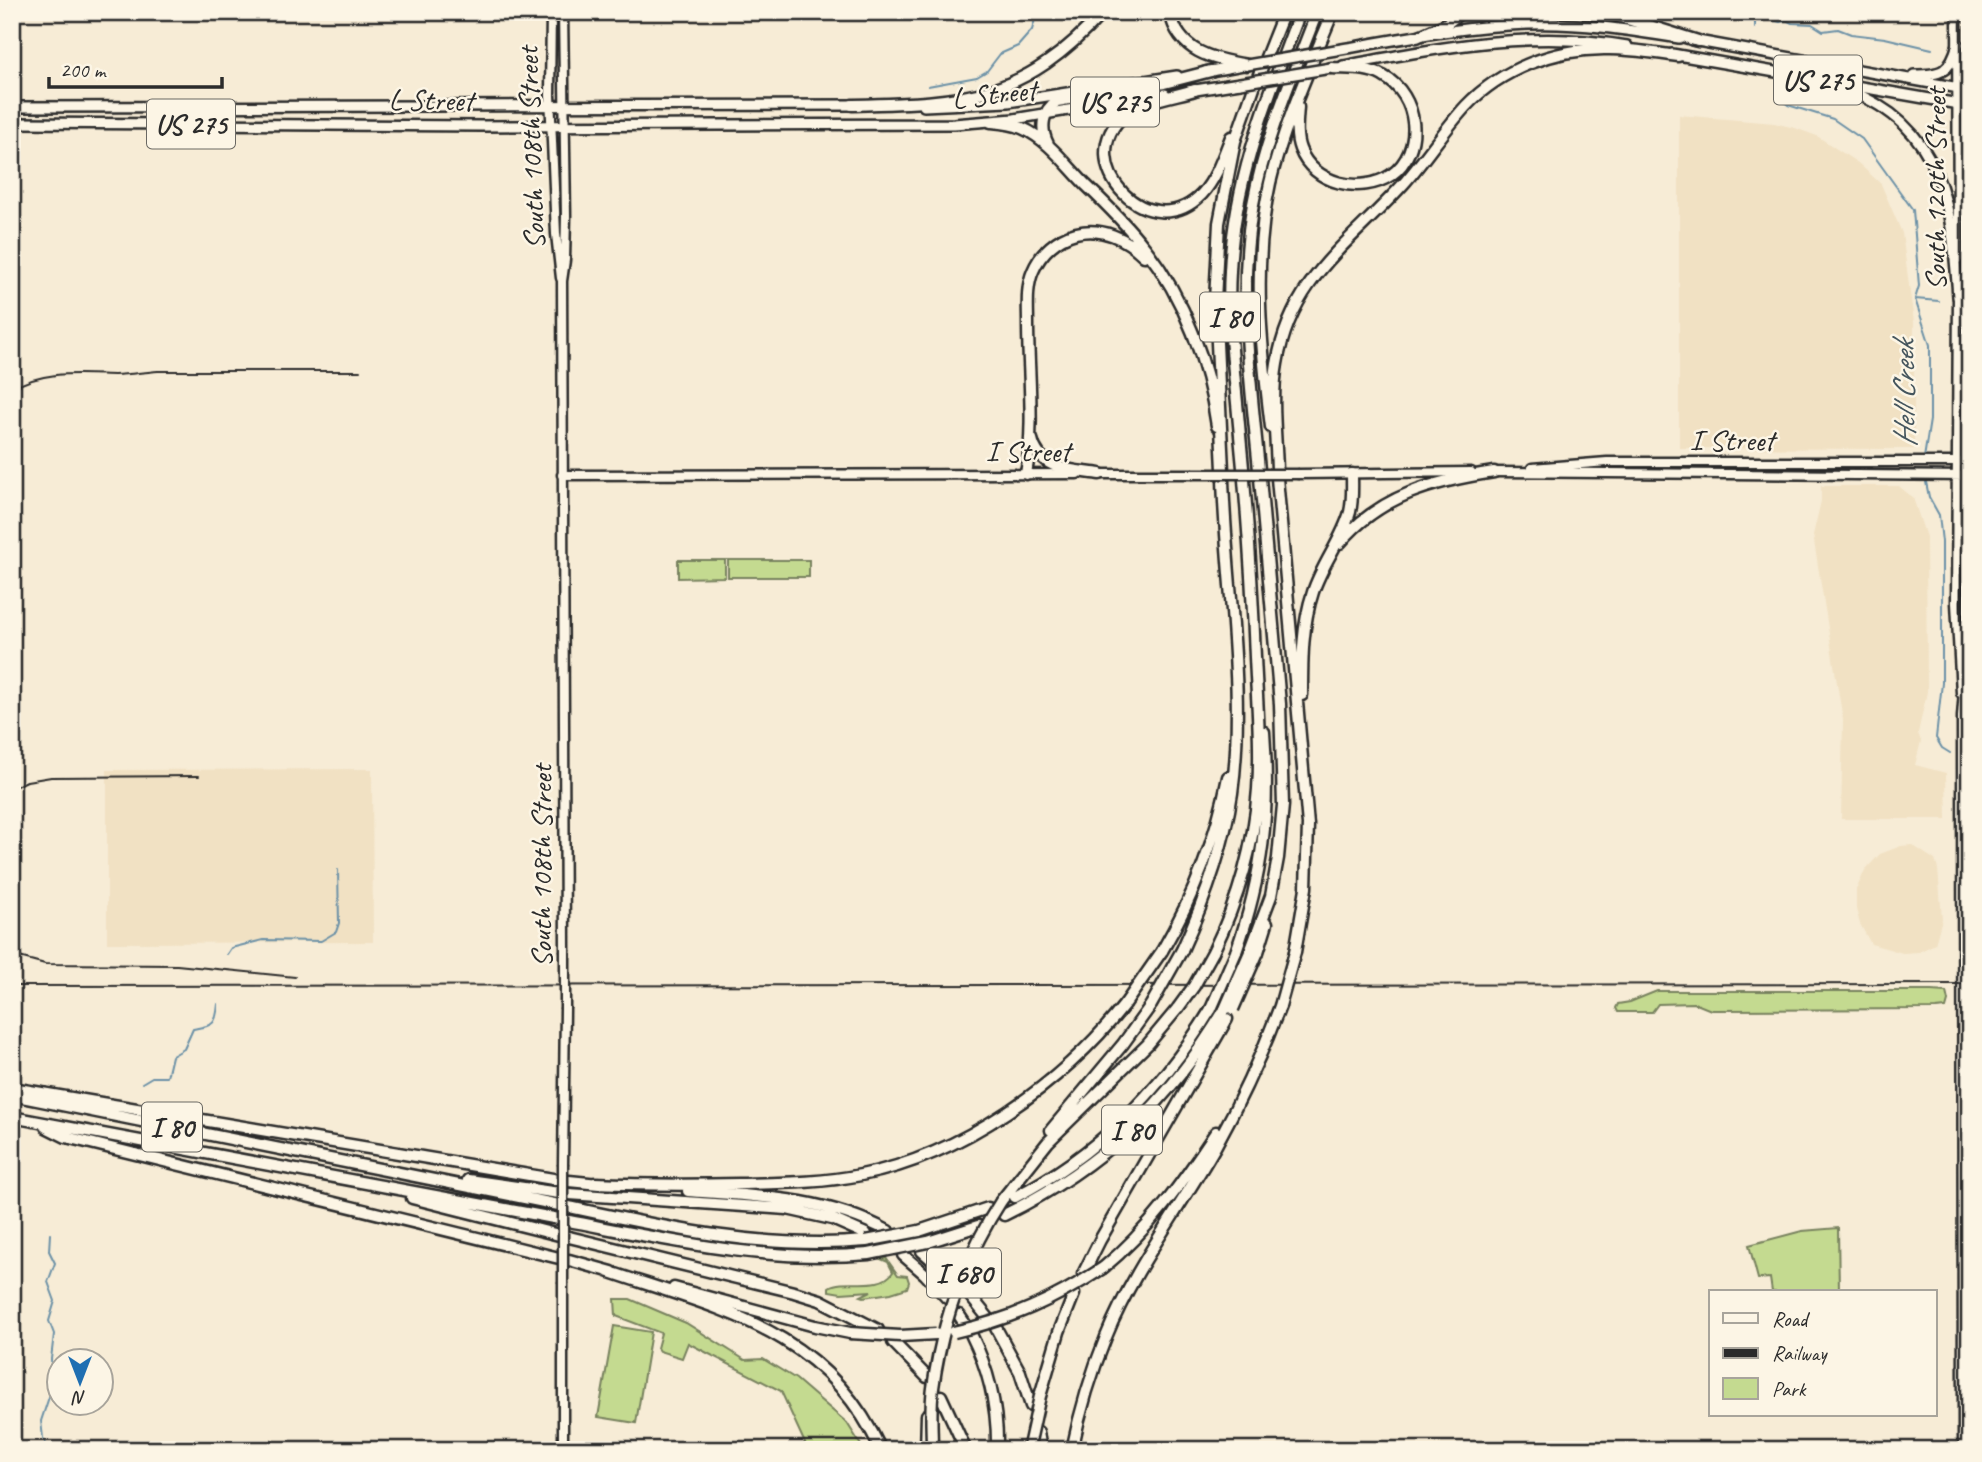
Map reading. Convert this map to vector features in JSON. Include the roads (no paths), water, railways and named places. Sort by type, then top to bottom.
[{"type":"highway","points":[[852,105],[939,102],[1000,88],[1030,74],[1059,55],[1081,37],[1103,12]]},
{"type":"highway","points":[[1170,12],[1180,38],[1189,47],[1218,60],[1247,65]]},
{"type":"highway","points":[[1272,43],[1277,12]]},
{"type":"highway","points":[[1028,1163],[1151,1005],[1182,950],[1210,882],[1225,828],[1235,762],[1236,697],[1215,301],[1216,258],[1227,177],[1242,119],[1284,12]]},
{"type":"highway","name":"I 80","points":[[1015,1197],[1069,1166],[1099,1143],[1128,1117],[1169,1070],[1211,1009],[1237,952],[1259,875],[1266,811],[1264,724],[1254,631],[1250,545],[1230,321],[1231,248],[1240,186],[1251,144],[1300,12]]},
{"type":"highway","name":"I 80","points":[[1004,1215],[1050,1191],[1080,1171],[1135,1127],[1160,1101],[1229,1009],[1254,952],[1271,896],[1281,832],[1283,760],[1246,312],[1246,276],[1251,217],[1257,185],[1272,131],[1317,12]]},
{"type":"highway","points":[[1072,1450],[1088,1386],[1107,1335],[1132,1285],[1215,1145],[1241,1095],[1280,1006],[1304,909],[1308,825],[1261,327],[1261,249],[1270,185],[1278,153],[1333,12]]},
{"type":"highway","points":[[1417,37],[1446,24],[1461,12]]},
{"type":"highway","points":[[1605,12],[1698,41]]},
{"type":"highway","points":[[1277,476],[1277,362],[1294,309],[1314,275],[1406,180],[1466,106],[1516,70],[1553,55],[1607,48],[1678,55]]},
{"type":"highway","points":[[1298,98],[1298,140],[1304,157],[1318,173],[1332,181],[1353,186],[1373,183],[1391,174],[1407,157],[1412,141],[1414,126],[1406,96],[1395,84],[1374,72],[1331,68]]},
{"type":"highway","points":[[1050,148],[1043,131],[1046,113],[1061,100],[1164,83],[1211,71]]},
{"type":"highway","points":[[1195,90],[1136,107],[1124,115],[1113,129],[1108,144],[1109,172],[1114,185],[1136,204],[1157,211],[1168,211],[1194,201],[1214,177],[1231,136],[1242,119]]},
{"type":"highway","points":[[991,122],[1023,128],[1050,148],[1129,229],[1151,256],[1171,288],[1192,332],[1208,377],[1216,415],[1223,476]]},
{"type":"highway","points":[[1026,474],[1030,432],[1028,293],[1033,272],[1044,253],[1069,235],[1087,231],[1108,233],[1124,239],[1138,249],[1171,288]]},
{"type":"highway","points":[[1030,432],[1035,450],[1046,463],[1100,474]]},
{"type":"highway","points":[[1327,561],[1363,519],[1399,497],[1443,481],[1494,472]]},
{"type":"highway","points":[[1304,769],[1302,684],[1305,627],[1313,591],[1350,513],[1352,474]]},
{"type":"highway","points":[[1028,1163],[1070,1118],[1148,1044],[1178,1008],[1199,979],[1237,896],[1255,822],[1259,765],[1254,631]]},
{"type":"highway","points":[[595,1184],[810,1182],[864,1175],[907,1162],[954,1142],[1026,1098],[1096,1039],[1125,1004],[1162,951],[1192,896],[1213,838],[1230,767],[1236,697]]},
{"type":"highway","points":[[1083,1274],[1229,1009]]},
{"type":"highway","points":[[12,1088],[564,1180],[793,1199],[849,1213],[888,1231]]},
{"type":"highway","points":[[954,1332],[1026,1311],[1066,1292],[1103,1268],[1145,1230],[1166,1206],[1241,1095]]},
{"type":"highway","name":"I 80","points":[[12,1096],[720,1236],[780,1243],[830,1244],[919,1231],[988,1208]]},
{"type":"highway","name":"I 80","points":[[12,1117],[753,1253],[821,1257],[869,1254],[928,1242],[978,1226]]},
{"type":"highway","points":[[33,1121],[66,1137],[564,1259],[815,1326],[900,1336],[936,1334]]},
{"type":"highway","points":[[333,1158],[564,1194],[787,1209],[832,1219],[866,1237]]},
{"type":"highway","name":"I 680","points":[[929,1449],[942,1340],[957,1289],[979,1238],[1007,1187],[1028,1163]]},
{"type":"highway","points":[[333,1178],[794,1292],[820,1300],[878,1330]]},
{"type":"highway","points":[[922,1251],[954,1279]]},
{"type":"highway","points":[[902,1255],[925,1274],[947,1298]]},
{"type":"highway","points":[[607,1271],[745,1319],[785,1339],[833,1378],[861,1413],[881,1450]]},
{"type":"highway","points":[[967,1292],[989,1319]]},
{"type":"highway","points":[[1028,1448],[1059,1332],[1074,1294]]},
{"type":"highway","points":[[996,1328],[1020,1372],[1031,1406]]},
{"type":"highway","points":[[971,1334],[988,1379],[998,1450]]},
{"type":"highway","points":[[893,1342],[927,1377]]},
{"type":"highway","points":[[937,1393],[966,1450]]},
{"type":"highway","points":[[1038,1432],[1041,1450]]},
{"type":"main road","name":"South 108th Street","points":[[551,12],[551,106],[556,234],[562,281]]},
{"type":"main road","name":"South 108th Street","points":[[563,12],[563,1450]]},
{"type":"main road","name":"South 120th Street","points":[[1957,12],[1957,635],[1962,702],[1963,1450]]},
{"type":"main road","name":"L Street","points":[[12,107],[954,106],[995,103],[1211,71],[1487,27],[1550,23],[1612,28],[1698,41],[1970,90]]},
{"type":"main road","name":"L Street","points":[[12,123],[565,126],[934,125],[991,122],[1470,44],[1528,39],[1590,41],[1970,106]]},
{"type":"main road","points":[[1885,74],[1940,73],[1950,65],[1958,44]]},
{"type":"main road","points":[[1812,79],[1842,88],[1874,103],[1900,123],[1924,149],[1940,178],[1950,209],[1958,297]]},
{"type":"main road","name":"I Street","points":[[1494,472],[1608,463],[1970,463]]},
{"type":"main road","name":"I Street","points":[[562,475],[1494,472],[1970,476]]},
{"type":"main road","name":"South 120th Street","points":[[1962,702],[1968,635],[1970,542]]},
{"type":"waterway","points":[[928,86],[977,77],[987,71],[1000,54],[1018,46],[1032,30],[1037,12]]},
{"type":"waterway","name":"Hell Creek","points":[[1755,12],[1755,28]]},
{"type":"waterway","points":[[1756,21],[1770,19],[1812,24],[1823,31],[1838,29],[1851,34],[1885,38],[1932,49]]},
{"type":"waterway","name":"Hell Creek","points":[[1781,93],[1783,101],[1788,105],[1833,119],[1862,139],[1913,210],[1919,286],[1915,299],[1930,345],[1930,420],[1924,458]]},
{"type":"waterway","points":[[1915,299],[1939,301]]},
{"type":"waterway","name":"Hell Creek","points":[[1925,477],[1929,497],[1939,515],[1942,542],[1942,683],[1936,738],[1942,748],[1950,753]]},
{"type":"waterway","points":[[227,954],[231,948],[263,940],[321,941],[336,932],[339,923],[338,870]]},
{"type":"waterway","points":[[142,1083],[152,1077],[167,1077],[172,1056],[184,1049],[193,1029],[214,1021],[218,1004]]},
{"type":"waterway","points":[[49,1450],[43,1438],[41,1421],[53,1385],[51,1359],[54,1334],[49,1321],[55,1301],[48,1282],[55,1263],[49,1251],[50,1234]]},
{"type":"railway","points":[[12,389],[37,379],[62,374],[360,371]]},
{"type":"railway","points":[[12,788],[27,781],[51,777],[199,776]]},
{"type":"railway","points":[[12,955],[45,964],[177,965],[295,977]]},
{"type":"railway","points":[[12,986],[1970,984]]}]
